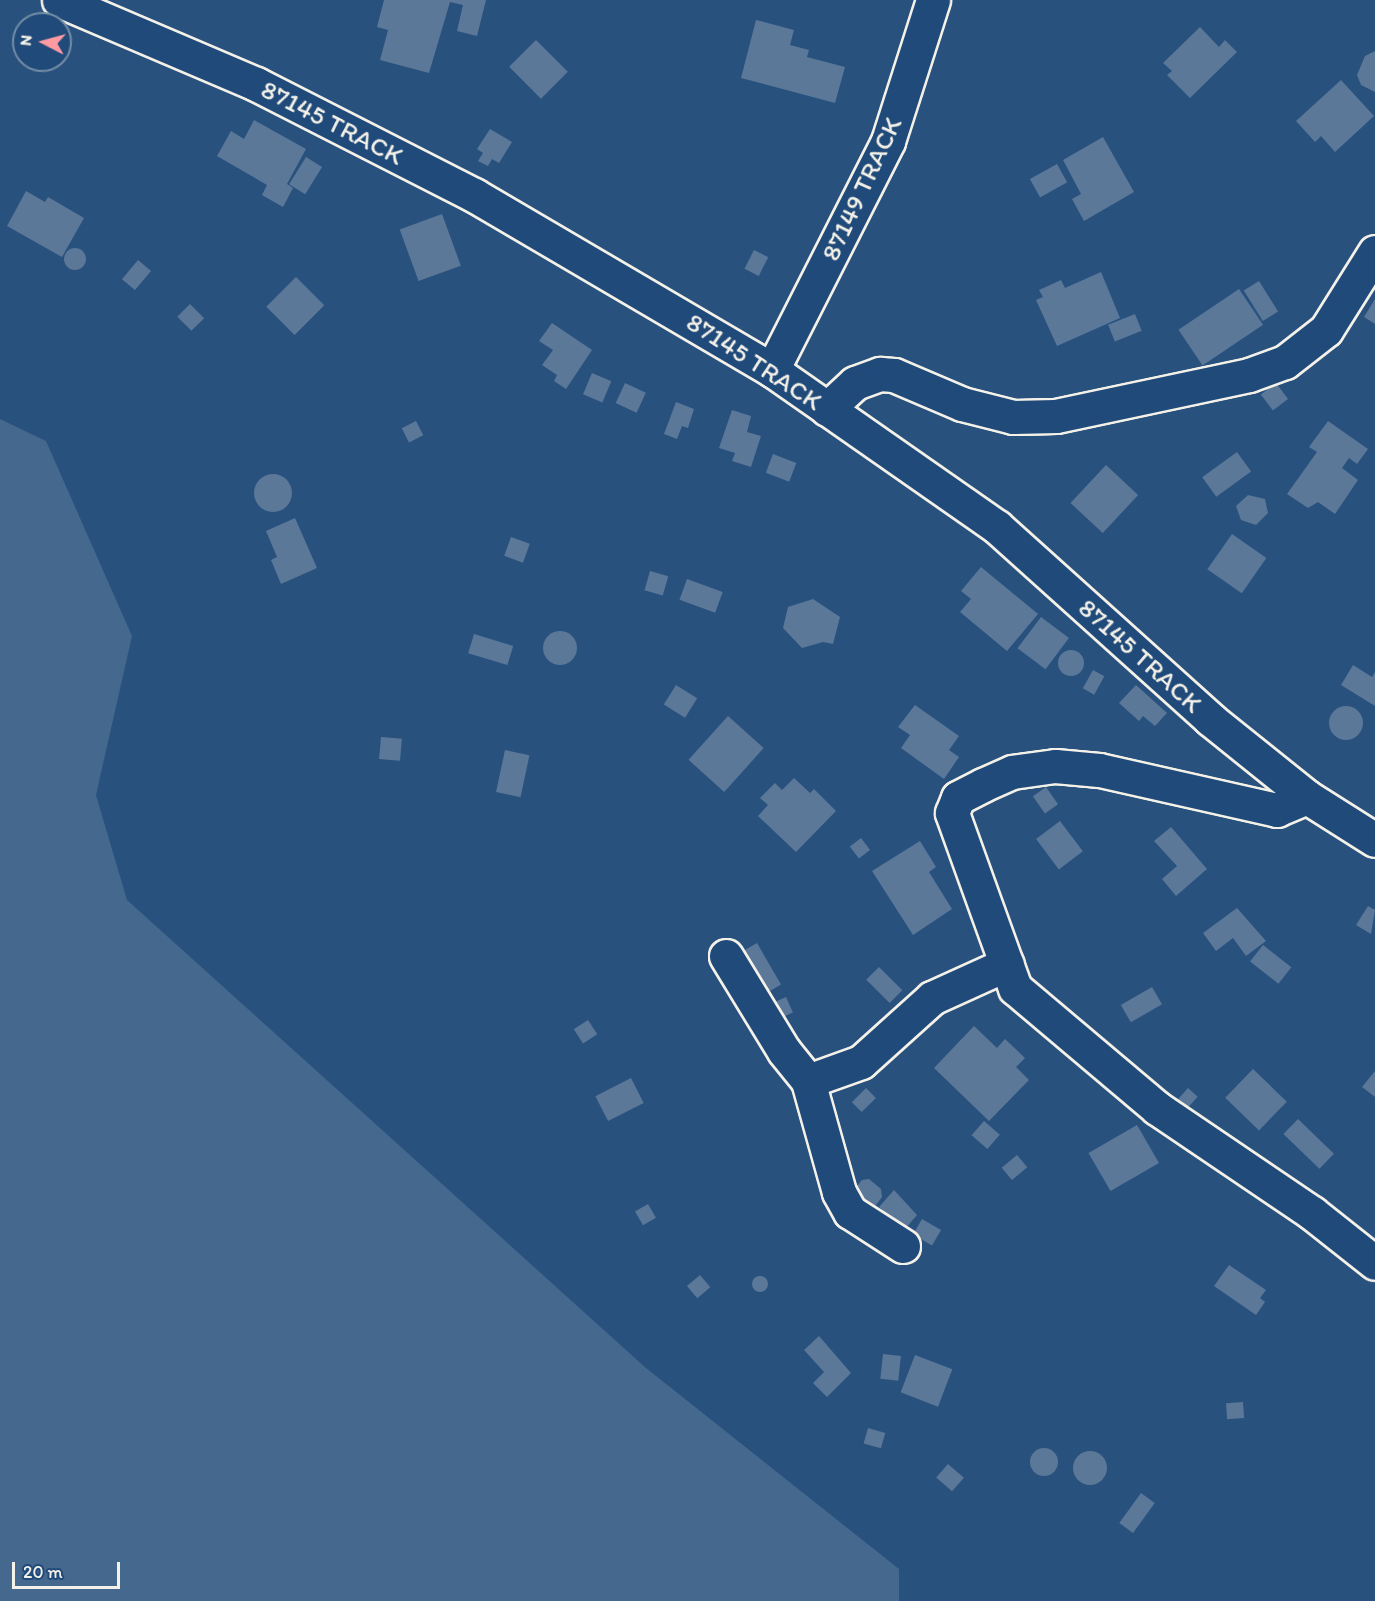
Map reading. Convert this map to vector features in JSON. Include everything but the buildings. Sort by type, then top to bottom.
[{"type":"street","name":"87145 TRACK","points":[[59,0],[256,84],[474,195],[772,370],[998,527],[1210,719],[1307,797],[1375,840]]},
{"type":"street","name":"87149 TRACK","points":[[772,370],[888,141],[933,0]]},
{"type":"street","points":[[827,409],[855,383],[880,374],[894,375],[962,404],[1013,417],[1056,416],[1249,375],[1285,362],[1326,330],[1375,252]]},
{"type":"street","points":[[1307,797],[1277,810],[1099,770],[1055,766],[1012,772],[958,798],[952,807],[954,824],[1015,988],[1157,1108],[1312,1213],[1375,1263]]},
{"type":"street","points":[[726,956],[778,1042],[808,1081],[839,1192],[850,1212],[903,1246]]},
{"type":"street","points":[[808,1081],[861,1062],[932,998],[1007,964]]},
{"type":"shaded area","points":[[0,419],[46,441],[132,636],[96,795],[127,900],[646,1368],[899,1569],[899,1601],[0,1601]]}]
